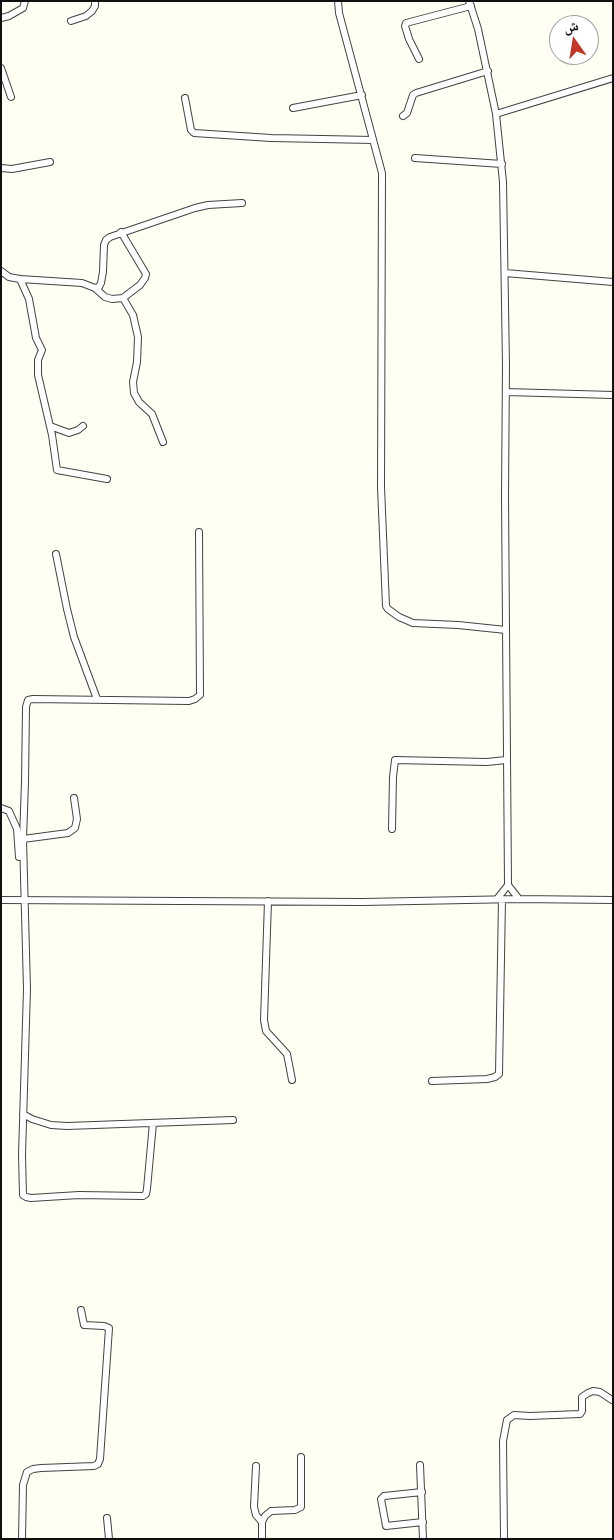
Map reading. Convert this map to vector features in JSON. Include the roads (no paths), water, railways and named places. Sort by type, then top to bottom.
[{"type":"street","points":[[1,18],[23,8],[25,1]]},
{"type":"street","points":[[71,21],[86,16],[92,11],[95,1]]},
{"type":"street","points":[[338,1],[339,13],[382,173],[381,487],[386,606],[399,617],[412,623],[506,630]]},
{"type":"street","points":[[419,59],[409,39],[405,26],[406,23],[470,4],[488,71],[496,114],[502,164],[505,273],[508,885],[500,899],[499,1074],[486,1079],[432,1081]]},
{"type":"street","points":[[1,68],[11,97]]},
{"type":"street","points":[[403,116],[407,112],[413,95],[416,93],[488,71]]},
{"type":"street","points":[[496,114],[613,78]]},
{"type":"street","points":[[293,108],[362,95]]},
{"type":"street","points":[[186,98],[191,130],[194,133],[272,138],[373,140]]},
{"type":"street","points":[[415,158],[502,164]]},
{"type":"street","points":[[1,168],[12,169],[50,162]]},
{"type":"street","points":[[95,288],[99,288],[104,272],[104,245],[106,240],[122,232],[194,208],[208,205],[242,203]]},
{"type":"street","points":[[1,271],[9,277],[20,279],[74,282],[95,288],[105,297],[112,299],[123,298],[140,285],[146,278],[146,274],[122,232]]},
{"type":"street","points":[[505,273],[613,282]]},
{"type":"street","points":[[20,279],[29,299],[36,338],[42,350],[38,360],[38,374],[50,426],[56,470],[107,479]]},
{"type":"street","points":[[123,298],[133,316],[138,337],[137,362],[133,382],[134,393],[139,402],[152,414],[163,442]]},
{"type":"street","points":[[506,392],[613,395]]},
{"type":"street","points":[[50,426],[69,433],[83,426]]},
{"type":"street","points":[[23,900],[26,702],[33,699],[189,701],[200,695],[199,532]]},
{"type":"street","points":[[56,554],[69,618],[97,699]]},
{"type":"street","points":[[392,829],[393,777],[396,760],[487,762],[506,760]]},
{"type":"street","points":[[23,839],[68,833],[74,828],[77,819],[74,798]]},
{"type":"street","points":[[1,808],[9,811],[17,828],[23,900],[27,989],[22,1155],[23,1191],[26,1197],[79,1195],[143,1196],[146,1194],[147,1189],[153,1123]]},
{"type":"street","points":[[508,885],[519,899]]},
{"type":"street","points":[[1,900],[613,900]]},
{"type":"street","points":[[268,901],[264,1020],[266,1031],[288,1054],[292,1080]]},
{"type":"street","points":[[23,1114],[51,1125],[68,1126],[233,1120]]},
{"type":"street","points":[[22,1539],[23,1485],[27,1472],[41,1468],[94,1466],[98,1464],[100,1459],[109,1328],[84,1325],[81,1310]]},
{"type":"street","points":[[504,1539],[503,1441],[506,1420],[514,1415],[577,1415],[582,1411],[582,1397],[593,1391],[600,1392],[612,1400]]},
{"type":"street","points":[[262,1539],[262,1522],[271,1511],[295,1510],[301,1507],[300,1457]]},
{"type":"street","points":[[420,1465],[423,1539]]},
{"type":"street","points":[[256,1466],[254,1507],[256,1515],[262,1522]]},
{"type":"street","points":[[422,1492],[384,1496],[381,1499],[386,1526],[423,1522]]},
{"type":"street","points":[[108,1518],[109,1539]]}]
